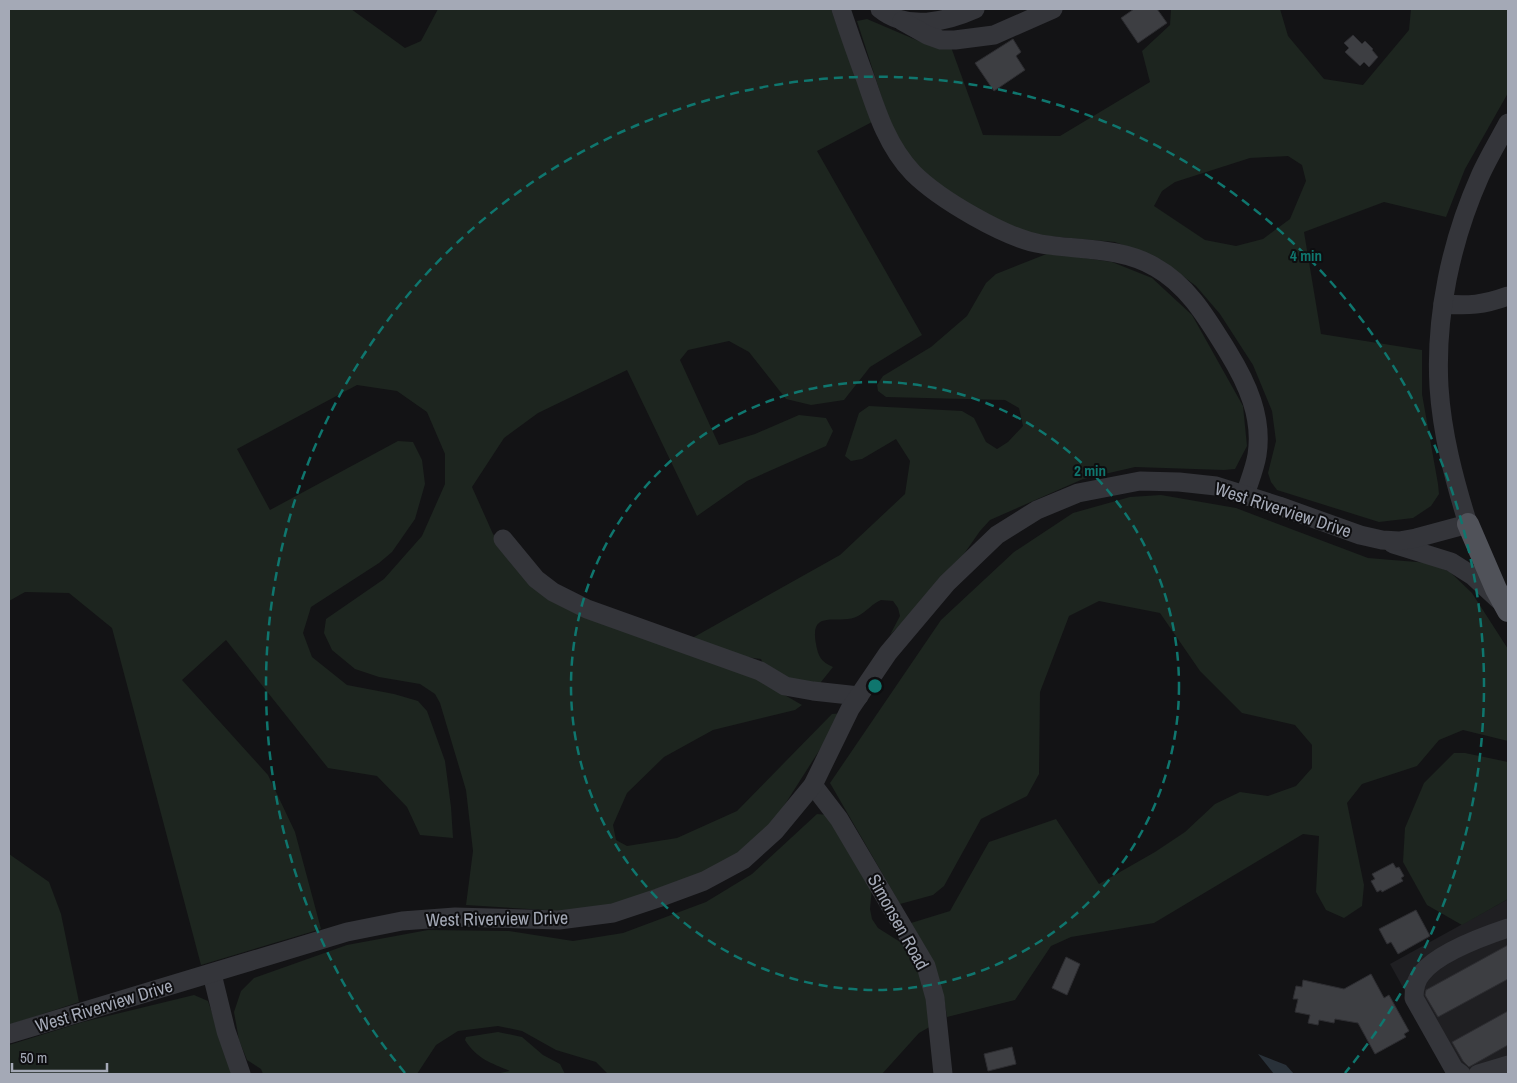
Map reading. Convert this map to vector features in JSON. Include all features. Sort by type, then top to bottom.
[{"type":"main road","points":[[1468,524],[1478,550],[1506,607]]},
{"type":"street","points":[[841,9],[881,124],[894,149],[913,173],[933,190],[958,207],[1018,239],[1040,244],[1105,251],[1128,256],[1155,266],[1180,286],[1199,307],[1244,377],[1253,402],[1258,428],[1257,454],[1246,495]]},
{"type":"street","points":[[880,9],[927,35],[941,40],[994,35],[1053,9]]},
{"type":"street","points":[[902,22],[930,22],[961,15],[975,9]]},
{"type":"street","points":[[1468,524],[1452,473],[1444,433],[1439,386],[1439,344],[1443,304],[1452,258],[1464,217],[1480,175],[1508,122]]},
{"type":"street","points":[[1443,304],[1468,306],[1495,301],[1508,296]]},
{"type":"street","name":"West Riverview Drive","points":[[9,1034],[347,932],[402,921],[455,917],[559,920],[622,910],[704,881],[743,860],[775,831],[813,785],[850,709],[888,652],[947,583],[997,535],[1038,510],[1078,493],[1140,482],[1179,482],[1216,486],[1360,535],[1382,540],[1399,541],[1434,534],[1468,524]]},
{"type":"street","points":[[1360,535],[1451,562],[1473,576],[1506,607]]},
{"type":"street","points":[[503,539],[536,579],[553,592],[587,609],[760,671],[784,686],[859,696]]},
{"type":"street","name":"Simonsen Road","points":[[813,785],[839,819],[926,966],[936,998],[943,1074]]},
{"type":"street","points":[[1461,1074],[1454,1069],[1414,998],[1414,988],[1421,974],[1430,965],[1453,950],[1508,928]]},
{"type":"street","points":[[212,974],[226,1031],[240,1074]]},
{"type":"street","points":[[1478,1074],[1508,1065]]},
{"type":"shaded area","points":[[9,9],[351,9],[405,48],[421,41],[438,9],[831,9],[872,122],[817,151],[922,335],[870,367],[844,400],[811,405],[786,399],[749,352],[729,341],[688,350],[680,360],[719,445],[755,434],[799,415],[826,418],[833,431],[826,446],[747,481],[697,516],[627,370],[538,413],[504,438],[472,487],[493,534],[532,585],[750,675],[802,705],[795,710],[713,730],[664,757],[627,793],[613,825],[616,840],[627,846],[677,838],[737,811],[832,714],[843,713],[775,820],[734,856],[701,873],[612,906],[562,911],[466,905],[473,851],[466,790],[440,703],[435,694],[420,684],[379,677],[355,669],[332,650],[324,633],[326,619],[384,579],[422,536],[445,484],[445,454],[427,412],[397,391],[357,385],[237,449],[270,510],[398,441],[413,442],[422,460],[425,484],[415,519],[392,552],[379,563],[311,607],[303,633],[312,657],[347,685],[394,694],[418,701],[427,711],[445,761],[453,838],[420,835],[407,807],[377,776],[328,768],[226,640],[182,680],[268,775],[295,832],[321,929],[201,965],[112,628],[69,593],[25,592],[9,601]]},
{"type":"shaded area","points":[[1171,9],[1280,9],[1288,36],[1324,79],[1363,85],[1409,30],[1411,9],[1508,9],[1508,93],[1465,169],[1446,217],[1384,202],[1304,232],[1321,334],[1422,350],[1422,394],[1439,494],[1431,506],[1413,518],[1379,522],[1277,490],[1271,482],[1268,473],[1276,441],[1272,411],[1253,365],[1220,314],[1196,286],[1160,259],[1115,242],[1025,234],[975,209],[932,181],[908,156],[890,123],[857,21],[867,19],[928,45],[951,47],[983,135],[1060,136],[1150,82],[1142,51],[1170,25]],"holes":[[[1288,156],[1302,165],[1306,181],[1290,219],[1263,239],[1236,246],[1205,240],[1154,206],[1162,191],[1175,182],[1250,158]]]},
{"type":"shaded area","points":[[1049,253],[1112,262],[1152,278],[1192,315],[1243,406],[1247,446],[1235,469],[1135,467],[1083,479],[990,520],[952,571],[890,635],[900,616],[898,608],[893,601],[881,600],[858,616],[850,619],[827,620],[817,625],[815,633],[818,652],[823,661],[833,667],[817,687],[793,683],[777,677],[770,672],[761,659],[730,655],[687,641],[840,555],[905,494],[910,461],[896,439],[862,459],[851,461],[845,456],[859,413],[869,406],[962,411],[974,418],[986,442],[997,449],[1008,442],[1023,426],[1019,408],[1005,400],[886,397],[878,391],[877,385],[883,376],[931,347],[967,316],[986,283],[996,274]]},
{"type":"shaded area","points":[[1161,495],[1236,508],[1368,558],[1429,563],[1450,572],[1472,593],[1508,649],[1508,741],[1463,730],[1439,740],[1417,766],[1362,784],[1347,803],[1364,885],[1362,906],[1344,918],[1326,910],[1316,892],[1319,836],[1303,834],[1154,923],[1071,937],[1051,946],[1015,1000],[947,1017],[944,998],[911,923],[950,911],[989,842],[1056,819],[1099,884],[1155,852],[1185,832],[1215,804],[1240,792],[1268,796],[1296,786],[1312,768],[1312,745],[1295,725],[1242,713],[1200,671],[1160,613],[1099,601],[1069,616],[1040,692],[1039,774],[1027,796],[981,819],[944,886],[933,895],[900,904],[830,783],[941,620],[1014,552],[1073,513],[1130,497]]},
{"type":"shaded area","points":[[1454,753],[1465,753],[1508,762],[1508,899],[1462,925],[1427,905],[1403,862],[1405,828],[1424,783]]},
{"type":"shaded area","points":[[817,814],[828,815],[872,888],[870,909],[872,919],[878,928],[905,945],[919,969],[933,1025],[919,1033],[882,1074],[608,1074],[596,1062],[556,1050],[522,1031],[498,1026],[458,1031],[436,1045],[417,1074],[263,1074],[261,1069],[247,1060],[239,1040],[234,1012],[241,991],[254,978],[347,945],[428,930],[509,931],[573,941],[623,933],[706,902],[752,874]]},
{"type":"shaded area","points":[[9,854],[49,882],[61,914],[79,1002],[9,1025]]},
{"type":"shaded area","points":[[1508,899],[1508,1073],[1451,1074],[1390,964]]},
{"type":"shaded area","points":[[194,995],[208,1001],[233,1074],[9,1074],[9,1045],[83,1022]]},
{"type":"shaded area","points":[[498,1032],[522,1037],[543,1055],[560,1064],[565,1074],[495,1074],[510,1071],[491,1063],[474,1052],[465,1040],[466,1037]]},
{"type":"shaded area","points":[[1258,1054],[1286,1065],[1294,1074],[1274,1074]]},
{"type":"building","points":[[1134,9],[1157,9],[1167,23],[1138,43],[1121,18]]},
{"type":"building","points":[[1353,35],[1362,44],[1365,41],[1378,57],[1369,67],[1364,62],[1360,66],[1345,52],[1349,48],[1344,43]]},
{"type":"building","points":[[1013,39],[1021,52],[1016,56],[1025,70],[994,91],[975,63]]},
{"type":"building","points":[[1393,863],[1396,868],[1399,867],[1404,876],[1401,878],[1403,881],[1382,892],[1381,890],[1377,892],[1371,881],[1375,879],[1372,874]]},
{"type":"building","points":[[1416,910],[1430,936],[1398,954],[1391,942],[1387,944],[1379,929]]},
{"type":"building","points":[[1508,945],[1508,979],[1438,1017],[1425,995],[1426,990]]},
{"type":"building","points":[[1066,957],[1080,964],[1067,995],[1052,988]]},
{"type":"building","points":[[1371,974],[1384,998],[1389,995],[1409,1031],[1404,1034],[1406,1037],[1375,1054],[1358,1023],[1335,1019],[1334,1023],[1319,1020],[1318,1025],[1308,1023],[1310,1015],[1295,1012],[1298,999],[1293,999],[1296,986],[1302,987],[1303,980],[1344,989]]},
{"type":"building","points":[[1508,1011],[1508,1045],[1469,1067],[1463,1061],[1452,1042]]},
{"type":"building","points":[[1012,1047],[1016,1064],[988,1071],[984,1054]]}]
